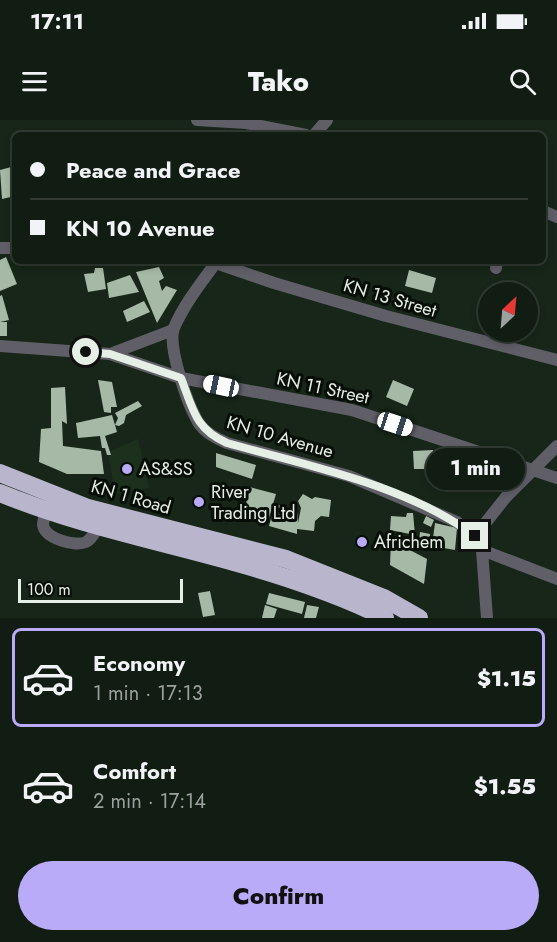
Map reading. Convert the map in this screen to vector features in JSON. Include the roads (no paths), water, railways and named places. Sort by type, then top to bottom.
[{"type":"highway","name":"KN 1 Road","points":[[0,473],[99,511],[286,559],[384,598],[419,618]]},
{"type":"highway","name":"KN 1 Road","points":[[0,493],[45,511],[236,561],[337,596],[386,618]]},
{"type":"street","points":[[197,120],[246,123],[291,132]]},
{"type":"street","points":[[317,132],[327,120]]},
{"type":"street","points":[[0,346],[110,354],[173,330],[213,264]]},
{"type":"street","name":"KN 13 Street","points":[[220,264],[375,313],[557,360]]},
{"type":"street","name":"KN 10 Avenue","points":[[173,330],[172,353],[198,422],[210,435],[227,443],[349,476],[457,522],[475,536],[482,550],[487,618]]},
{"type":"street","name":"KN 11 Street","points":[[110,354],[181,378],[352,410],[557,478]]},
{"type":"street","points":[[475,536],[506,497],[557,446]]},
{"type":"street","points":[[482,550],[557,579]]},
{"type":"place","name":"AS&SS","points":[[127,469]]},
{"type":"place","name":"River Trading Ltd","points":[[199,502]]},
{"type":"place","name":"Africhem","points":[[362,542]]}]
